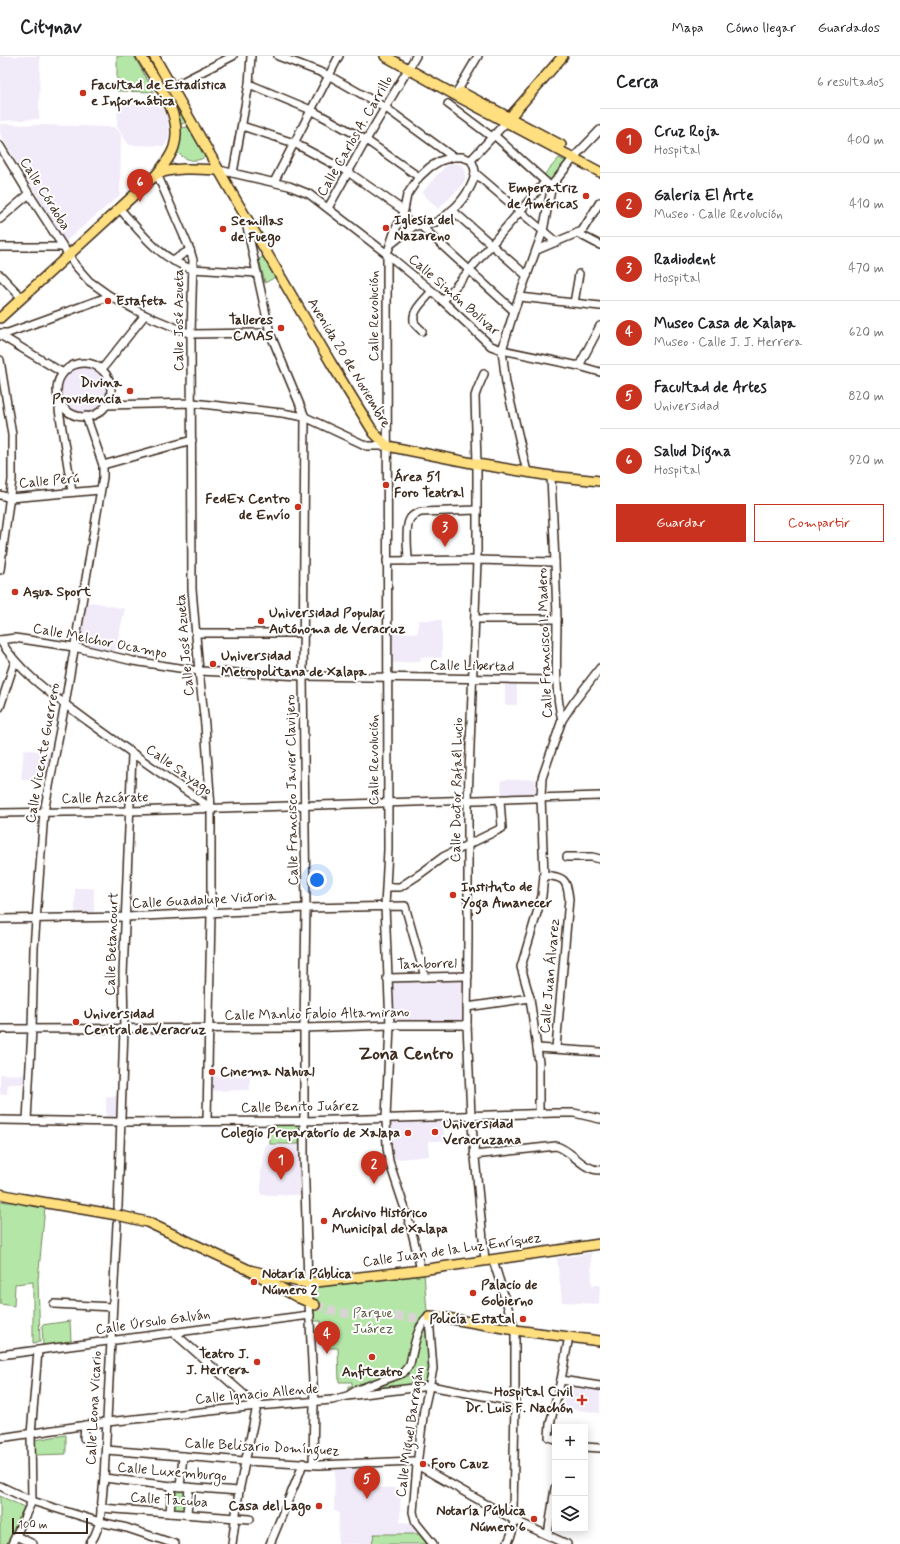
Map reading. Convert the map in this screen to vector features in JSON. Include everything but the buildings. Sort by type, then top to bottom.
[{"type":"main road","points":[[0,318],[22,298],[66,251],[120,209],[157,174],[171,154],[174,147],[176,132],[170,107],[140,56]]},
{"type":"main road","points":[[154,56],[208,152],[206,159],[197,169]]},
{"type":"main road","points":[[385,56],[412,63]]},
{"type":"main road","points":[[397,56],[412,63],[456,93],[575,156],[600,172]]},
{"type":"main road","points":[[508,120],[562,56]]},
{"type":"main road","points":[[176,132],[180,127],[192,123]]},
{"type":"main road","name":"Avenida 20 de Noviembre","points":[[208,152],[374,432],[387,446],[477,464],[551,476],[600,481]]},
{"type":"main road","points":[[171,154],[175,163],[186,169]]},
{"type":"main road","points":[[575,156],[600,165]]},
{"type":"main road","name":"Avenida 20 de Noviembre","points":[[197,169],[218,178],[229,188]]},
{"type":"main road","points":[[157,174],[166,170],[219,170]]},
{"type":"main road","points":[[0,1194],[117,1215],[146,1222],[249,1270],[312,1304]]},
{"type":"main road","name":"Calle Juan de la Luz Enríquez","points":[[249,1270],[308,1283],[421,1270],[600,1244]]},
{"type":"main road","points":[[425,1318],[447,1318],[515,1330],[600,1341]]},
{"type":"street","points":[[172,87],[233,56]]},
{"type":"street","points":[[233,173],[249,84],[251,56]]},
{"type":"street","points":[[278,56],[328,76],[386,108],[453,157],[462,157],[471,160]]},
{"type":"street","points":[[274,182],[339,56]]},
{"type":"street","points":[[456,93],[478,56]]},
{"type":"street","name":"Calle Carlos A. Carrillo","points":[[328,208],[366,140],[412,63]]},
{"type":"street","points":[[249,84],[311,110],[366,140],[419,177]]},
{"type":"street","points":[[448,104],[493,136],[545,182],[552,185]]},
{"type":"street","points":[[471,160],[508,120]]},
{"type":"street","points":[[242,126],[294,143],[348,172],[403,212],[407,221],[418,226],[514,311]]},
{"type":"street","points":[[528,472],[506,383],[502,350],[514,311],[543,231],[552,185],[575,156],[600,130]]},
{"type":"street","name":"Calle Córdoba","points":[[0,146],[66,251],[89,281],[110,296],[191,334]]},
{"type":"street","name":"Calle Revolución","points":[[421,1270],[410,1224],[389,1161],[386,1118],[390,1025],[385,906],[387,887],[388,254],[395,230],[403,212],[407,195],[412,185],[430,167],[440,161],[453,157]]},
{"type":"street","points":[[471,160],[475,173],[556,242]]},
{"type":"street","name":"Calle Simón Bolívar","points":[[219,170],[274,182],[299,189],[309,194],[388,254],[432,291],[490,346],[600,372]]},
{"type":"street","points":[[390,245],[418,226],[434,223],[452,210],[462,200],[471,186],[475,173]]},
{"type":"street","name":"Calle José Azueta","points":[[157,174],[193,260],[191,334],[192,589],[199,671],[206,725],[211,808],[212,913],[208,1028],[207,1121]]},
{"type":"street","points":[[443,301],[545,182]]},
{"type":"street","points":[[0,219],[29,194]]},
{"type":"street","points":[[537,250],[582,231],[600,202]]},
{"type":"street","points":[[120,209],[163,255],[192,270],[257,273]]},
{"type":"street","points":[[452,210],[527,276]]},
{"type":"street","name":"Calle Francisco Javier Clavijero","points":[[244,214],[270,333],[305,417],[305,633],[303,676],[306,908],[304,1121],[308,1283],[312,1304],[310,1315],[314,1402],[313,1464]]},
{"type":"street","points":[[577,233],[600,245]]},
{"type":"street","points":[[0,247],[66,251]]},
{"type":"street","points":[[174,261],[190,250]]},
{"type":"street","points":[[574,303],[579,274]]},
{"type":"street","points":[[0,275],[22,298]]},
{"type":"street","points":[[422,331],[415,324],[414,317],[416,311],[432,291]]},
{"type":"street","points":[[0,334],[8,333],[110,296]]},
{"type":"street","points":[[520,297],[600,306]]},
{"type":"street","points":[[102,369],[146,314]]},
{"type":"street","points":[[579,366],[600,326]]},
{"type":"street","points":[[191,334],[270,333]]},
{"type":"street","points":[[0,334],[63,373]]},
{"type":"street","points":[[0,360],[12,436],[12,480],[0,570]]},
{"type":"street","points":[[60,403],[70,413],[77,416],[86,416],[100,412],[106,405],[110,395],[110,384],[106,373],[95,365],[80,363],[73,365],[63,373],[57,386],[60,403],[59,410],[72,492]]},
{"type":"street","name":"Calle Doctor Rafaél Lucio","points":[[484,374],[476,390],[475,396],[477,560],[468,800],[468,976],[466,1025],[474,1155],[489,1260],[515,1330],[512,1512],[514,1520],[513,1532],[507,1544]]},
{"type":"street","points":[[106,405],[192,403],[282,413],[305,417],[367,446],[387,446]]},
{"type":"street","points":[[86,416],[103,465],[192,440]]},
{"type":"street","name":"Calle Vicente Guerrero","points":[[27,1120],[32,1029],[34,948],[44,812],[65,704],[103,465]]},
{"type":"street","name":"Calle Francisco I. Madero","points":[[539,1114],[538,1048],[530,998],[521,967],[542,896],[544,875],[541,797],[542,778],[562,720],[557,680],[557,620],[551,476]]},
{"type":"street","name":"Calle Perú","points":[[0,495],[10,498],[100,490]]},
{"type":"street","points":[[408,561],[408,527],[409,521],[415,514],[421,512],[477,510]]},
{"type":"street","points":[[387,561],[477,560],[555,562]]},
{"type":"street","points":[[475,619],[557,620]]},
{"type":"street","points":[[196,633],[305,633]]},
{"type":"street","name":"Calle Melchor Ocampo","points":[[0,640],[16,638],[74,647],[133,661],[199,671],[387,678]]},
{"type":"street","name":"Calle Sayago","points":[[0,640],[15,661],[46,691],[132,754],[211,808],[600,796]]},
{"type":"street","points":[[0,707],[15,661]]},
{"type":"street","points":[[562,720],[600,668]]},
{"type":"street","name":"Calle Libertad","points":[[387,678],[557,680]]},
{"type":"street","name":"Calle Betancourt","points":[[118,1207],[124,1028],[123,975],[132,754]]},
{"type":"street","points":[[387,887],[400,887],[406,884],[443,857],[502,828],[500,800]]},
{"type":"street","name":"Calle Azcárate","points":[[0,813],[211,808]]},
{"type":"street","points":[[567,857],[592,857],[600,859]]},
{"type":"street","name":"Calle Juan Álvarez","points":[[544,875],[555,876],[564,880],[567,885],[569,899],[556,1048]]},
{"type":"street","name":"Calle Guadalupe Victoria","points":[[0,919],[126,917],[306,908],[405,906],[425,977]]},
{"type":"street","name":"Tamborrel","points":[[387,978],[468,976]]},
{"type":"street","points":[[467,1007],[530,998]]},
{"type":"street","name":"Calle Manlio Fabio Altamirano","points":[[0,1029],[304,1028],[390,1025],[466,1025]]},
{"type":"street","points":[[538,1048],[600,1052]]},
{"type":"street","name":"Calle Benito Juárez","points":[[0,1120],[121,1122],[304,1121],[574,1113],[600,1119]]},
{"type":"street","points":[[223,1121],[223,1130]]},
{"type":"street","points":[[474,1155],[556,1146],[563,1148],[586,1166],[594,1170],[600,1170]]},
{"type":"street","name":"Calle Leona Vicario","points":[[90,1544],[100,1522],[104,1478],[117,1224]]},
{"type":"street","points":[[54,1304],[112,1307]]},
{"type":"street","name":"Calle Úrsulo Galván","points":[[0,1355],[310,1315]]},
{"type":"street","points":[[347,1396],[357,1390],[403,1372],[407,1369],[425,1318]]},
{"type":"street","name":"Calle Miguel Barragán","points":[[425,1318],[433,1369],[424,1409],[417,1465],[413,1518],[433,1544]]},
{"type":"street","points":[[173,1332],[257,1406],[244,1461],[232,1544]]},
{"type":"street","points":[[552,1438],[549,1437],[550,1424],[561,1380],[569,1336]]},
{"type":"street","points":[[12,1544],[32,1501],[31,1434],[38,1351]]},
{"type":"street","points":[[561,1380],[600,1386]]},
{"type":"street","name":"Calle Ignacio Allende","points":[[0,1438],[106,1422],[257,1406],[332,1400],[347,1396],[430,1386],[515,1402]]},
{"type":"street","points":[[84,1438],[85,1425]]},
{"type":"street","points":[[588,1447],[600,1448]]},
{"type":"street","name":"Calle Belisario Domínguez","points":[[106,1450],[244,1461],[333,1465],[413,1461],[417,1465],[514,1520],[567,1544]]},
{"type":"street","points":[[180,1487],[183,1456]]},
{"type":"street","points":[[270,1544],[303,1463]]},
{"type":"street","name":"Calle Luxemburgo","points":[[104,1478],[180,1487],[239,1491]]},
{"type":"street","points":[[0,1486],[32,1501],[100,1522],[127,1528],[175,1544]]},
{"type":"street","points":[[170,1513],[172,1486]]},
{"type":"street","points":[[187,1514],[189,1487]]},
{"type":"street","points":[[548,1535],[554,1496]]},
{"type":"street","name":"Calle Tacuba","points":[[101,1508],[250,1519]]},
{"type":"street","points":[[16,1536],[33,1544]]},
{"type":"shaded area","points":[[0,56],[40,56],[39,119],[0,121]]},
{"type":"shaded area","points":[[118,100],[161,100],[167,116],[169,136],[165,146],[129,145],[117,127]]},
{"type":"shaded area","points":[[0,124],[115,127],[121,134],[120,195],[65,242],[0,134]]},
{"type":"shaded area","points":[[457,163],[463,166],[466,172],[465,180],[459,189],[438,209],[422,193],[447,165]]},
{"type":"shaded area","points":[[79,364],[89,364],[102,371],[109,384],[109,394],[102,407],[89,414],[79,414],[70,410],[63,403],[59,394],[59,384],[63,375],[70,368]]},
{"type":"shaded area","points":[[92,602],[125,609],[115,651],[76,646],[83,604]]},
{"type":"shaded area","points":[[418,620],[442,620],[442,658],[421,657],[420,662],[390,663],[391,632],[418,633]]},
{"type":"shaded area","points":[[505,683],[517,683],[517,705],[505,705]]},
{"type":"shaded area","points":[[24,749],[51,753],[46,781],[21,779]]},
{"type":"shaded area","points":[[535,779],[536,795],[502,796],[501,780]]},
{"type":"shaded area","points":[[75,888],[94,888],[94,916],[75,917]]},
{"type":"shaded area","points":[[464,979],[463,1021],[393,1020],[392,981]]},
{"type":"shaded area","points":[[0,1074],[29,1075],[28,1084],[8,1084],[7,1094],[0,1094]]},
{"type":"shaded area","points":[[211,1076],[250,1076],[250,1090],[211,1091]]},
{"type":"shaded area","points":[[106,1096],[119,1096],[119,1120],[106,1119]]},
{"type":"shaded area","name":"Colegio Preparatorio de Xalapa","points":[[443,1119],[445,1141],[428,1141],[429,1156],[391,1160],[389,1121]]},
{"type":"shaded area","points":[[265,1144],[299,1144],[300,1195],[261,1195],[261,1172]]},
{"type":"shaded area","points":[[591,1253],[592,1285],[600,1285],[599,1304],[562,1302],[557,1258]]},
{"type":"shaded area","name":"Hospital Civil Dr. Luis F. Nachón","points":[[566,1387],[600,1391],[600,1413],[563,1408]]},
{"type":"shaded area","points":[[359,1465],[358,1487],[401,1488],[400,1522],[410,1523],[419,1534],[374,1534],[372,1544],[338,1544],[339,1512],[334,1511],[335,1466]]},
{"type":"green space","points":[[117,56],[134,56],[154,92],[117,91]]},
{"type":"green space","points":[[144,56],[151,56],[189,121],[177,126]]},
{"type":"green space","points":[[184,127],[191,128],[205,152],[205,157],[197,160],[189,160],[175,150],[179,131]]},
{"type":"green space","points":[[559,158],[567,162],[552,182],[543,176]]},
{"type":"green space","points":[[265,256],[277,276],[265,283],[259,259]]},
{"type":"green space","points":[[270,1125],[299,1125],[299,1144],[270,1144]]},
{"type":"green space","points":[[0,1201],[45,1207],[38,1280],[40,1342],[33,1343],[33,1282],[15,1284],[14,1306],[0,1304]]},
{"type":"green space","name":"Parque Juárez","points":[[424,1273],[427,1312],[416,1324],[416,1335],[410,1359],[400,1373],[348,1391],[348,1386],[352,1386],[352,1382],[339,1382],[338,1348],[323,1348],[321,1321],[314,1321],[312,1285]]},
{"type":"green space","points":[[70,1321],[71,1341],[43,1346],[42,1325]]},
{"type":"green space","points":[[426,1322],[429,1383],[364,1394],[358,1390],[406,1371],[421,1329]]},
{"type":"green space","points":[[66,1435],[66,1454],[34,1455],[34,1440]]},
{"type":"green space","points":[[173,1487],[188,1488],[186,1513],[171,1512]]},
{"type":"green space","points":[[0,1496],[24,1507],[7,1544],[0,1544]]},
{"type":"green space","points":[[374,1534],[419,1534],[427,1544],[372,1544]]},
{"type":"tunnel","points":[[315,1305],[340,1313],[422,1318]]},
{"type":"place","name":"Facultad de Estadística e Informática","points":[[83,93]]},
{"type":"place","name":"Emperatriz de Américas","points":[[586,196]]},
{"type":"place","name":"Salud Digna","points":[[140,202]]},
{"type":"place","name":"Iglesia del Nazareno","points":[[386,228]]},
{"type":"place","name":"Semillas de Fuego","points":[[223,229]]},
{"type":"place","name":"Estafeta","points":[[108,301]]},
{"type":"place","name":"Talleres CMAS","points":[[281,328]]},
{"type":"place","name":"Divina Providencia","points":[[130,391]]},
{"type":"place","name":"Área 51 Foro Teatral","points":[[386,485]]},
{"type":"place","name":"FedEx Centro de Envío","points":[[298,507]]},
{"type":"place","name":"Radiodent","points":[[445,547]]},
{"type":"place","name":"Aqua Sport","points":[[15,592]]},
{"type":"place","name":"Universidad Popular Autónoma de Veracruz","points":[[261,621]]},
{"type":"place","name":"Universidad Metropolitana de Xalapa","points":[[213,664]]},
{"type":"place","name":"Instituto de Yoga Amanecer","points":[[453,895]]},
{"type":"place","name":"Universidad Central de Veracruz","points":[[76,1022]]},
{"type":"place","name":"Cinema Nahual","points":[[212,1072]]},
{"type":"place","name":"Universidad Veracruzana","points":[[435,1132]]},
{"type":"place","name":"Colegio Preparatorio de Xalapa","points":[[408,1133]]},
{"type":"place","name":"Cruz Roja","points":[[281,1180]]},
{"type":"place","name":"Galeria El Arte","points":[[374,1184]]},
{"type":"place","name":"Archivo Histórico Municipal de Xalapa","points":[[324,1221]]},
{"type":"place","name":"Notaría Pública Número 2","points":[[254,1282]]},
{"type":"place","name":"Palacio de Gobierno","points":[[473,1293]]},
{"type":"place","name":"Policía Estatal","points":[[523,1319]]},
{"type":"place","name":"Museo Casa de Xalapa","points":[[327,1354]]},
{"type":"place","name":"Anfiteatro","points":[[372,1357]]},
{"type":"place","name":"Teatro J. J. Herrera","points":[[257,1362]]},
{"type":"place","name":"Hospital Civil Dr. Luis F. Nachón","points":[[582,1400]]},
{"type":"place","name":"Foro Cauz","points":[[423,1464]]},
{"type":"place","name":"Facultad de Artes","points":[[367,1499]]},
{"type":"place","name":"Casa del Lago","points":[[319,1506]]},
{"type":"place","name":"Notaría Pública Número 6","points":[[534,1519]]},
{"type":"district","name":"Zona Centro","points":[[406,1054]]}]
